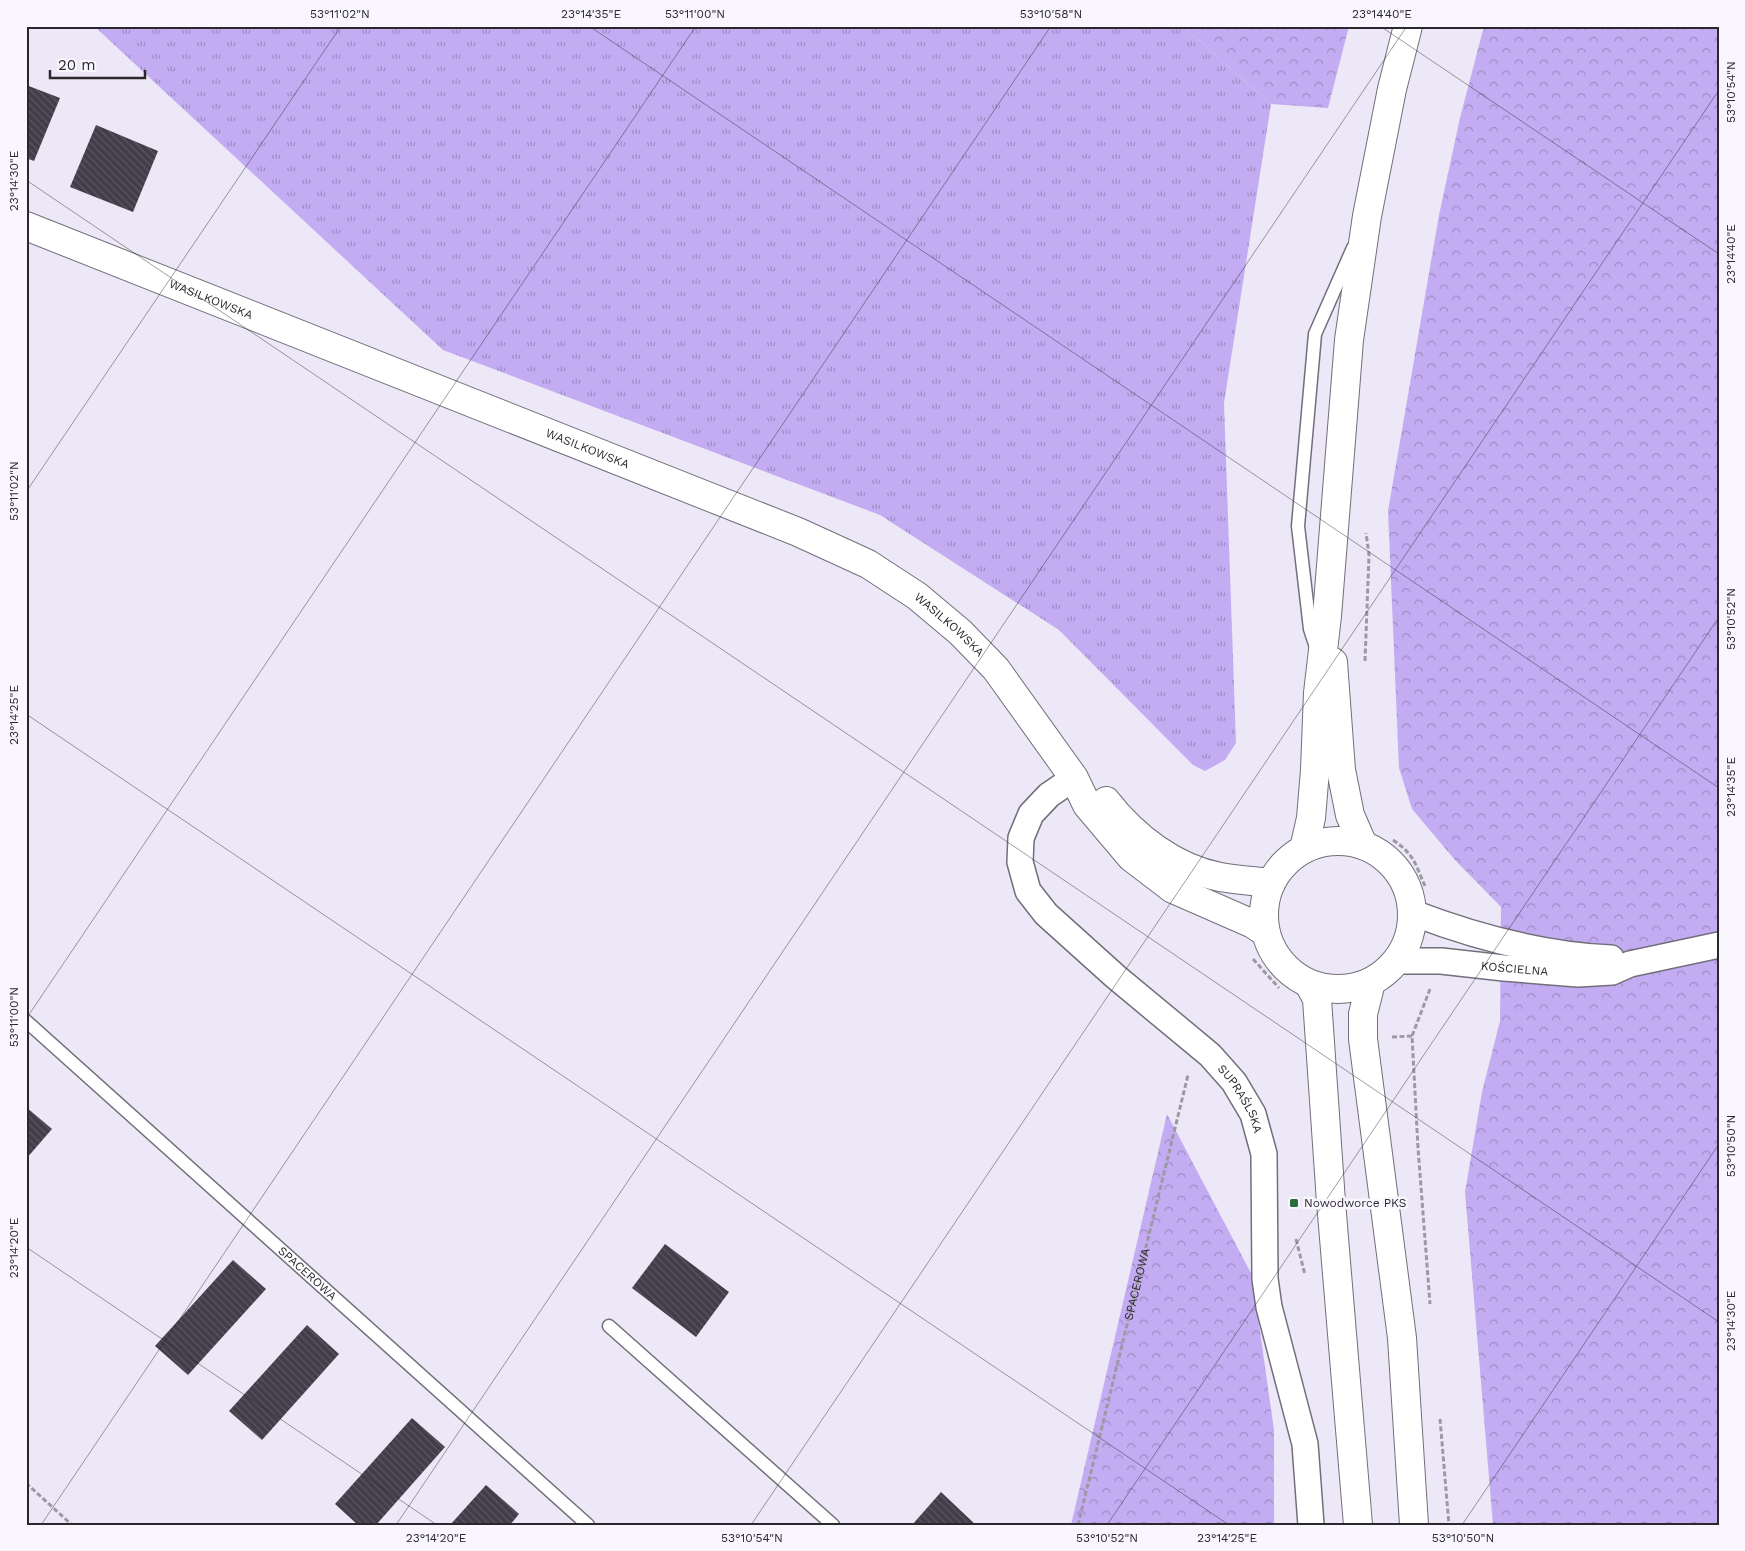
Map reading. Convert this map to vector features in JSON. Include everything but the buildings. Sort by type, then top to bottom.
[{"type":"main road","points":[[1304,849],[1311,818],[1318,692],[1327,616],[1348,340],[1367,216],[1392,89],[1408,26]]},
{"type":"main road","name":"WASILKOWSKA","points":[[26,226],[798,532],[868,564],[917,596],[960,632],[996,668],[1074,778],[1088,805],[1131,857],[1172,889],[1253,924],[1265,932]]},
{"type":"main road","points":[[1327,616],[1336,692],[1341,770],[1350,815],[1376,841],[1384,856],[1400,874],[1409,891],[1421,903],[1409,939],[1397,960],[1380,977],[1352,988],[1330,989],[1308,984],[1292,975],[1269,946],[1265,932],[1264,907],[1271,882],[1284,863],[1304,849],[1324,842],[1376,841]]},
{"type":"main road","name":"WASILKOWSKA","points":[[1074,778],[1101,793],[1119,817],[1143,840],[1182,865],[1219,876],[1271,882]]},
{"type":"main road","points":[[1371,982],[1363,1014],[1363,1039],[1402,1338],[1414,1525]]},
{"type":"main road","points":[[1308,984],[1317,999],[1332,1212],[1358,1525]]},
{"type":"street","name":"SUPRAŚLSKA","points":[[1074,778],[1048,795],[1031,814],[1021,838],[1020,862],[1028,891],[1046,914],[1116,977],[1210,1056],[1234,1082],[1253,1114],[1264,1154],[1265,1279],[1269,1306],[1305,1444],[1311,1525]]},
{"type":"street","name":"KOŚCIELNA","points":[[1421,903],[1448,927],[1510,944],[1579,957],[1613,958],[1630,964]]},
{"type":"street","name":"KOŚCIELNA","points":[[1397,960],[1440,961],[1578,974],[1612,972],[1630,964],[1719,945]]},
{"type":"lane","points":[[1322,662],[1310,630],[1298,526],[1315,334],[1367,216]]},
{"type":"lane","name":"SPACEROWA","points":[[26,1021],[588,1525]]},
{"type":"lane","points":[[609,1326],[833,1525]]},
{"type":"path","points":[[1365,526],[1369,555],[1365,662]]},
{"type":"path","points":[[1376,841],[1403,847],[1416,863],[1424,886],[1421,903]]},
{"type":"path","points":[[1431,1307],[1418,1148],[1412,1036],[1440,961]]},
{"type":"path","name":"SPACEROWA","points":[[1078,1525],[1196,1043]]},
{"type":"path","points":[[1440,1416],[1449,1525]]},
{"type":"path","points":[[26,1484],[72,1525]]},
{"type":"green space","points":[[94,26],[1183,26],[1271,104],[1224,403],[1236,743],[1225,760],[1205,771],[1193,765],[1059,630],[880,515],[443,350]]},
{"type":"green space","points":[[1183,26],[1349,26],[1328,108],[1271,104]]},
{"type":"green space","points":[[1484,26],[1719,26],[1719,1525],[1493,1525],[1465,1192],[1482,1092],[1500,1021],[1501,907],[1455,860],[1412,809],[1399,768],[1388,511],[1439,215],[1460,118]]},
{"type":"green space","points":[[1167,1114],[1252,1275],[1274,1430],[1274,1525],[1071,1525]]},
{"type":"place","name":"Nowodworce PKS","points":[[1294,1203]]}]
